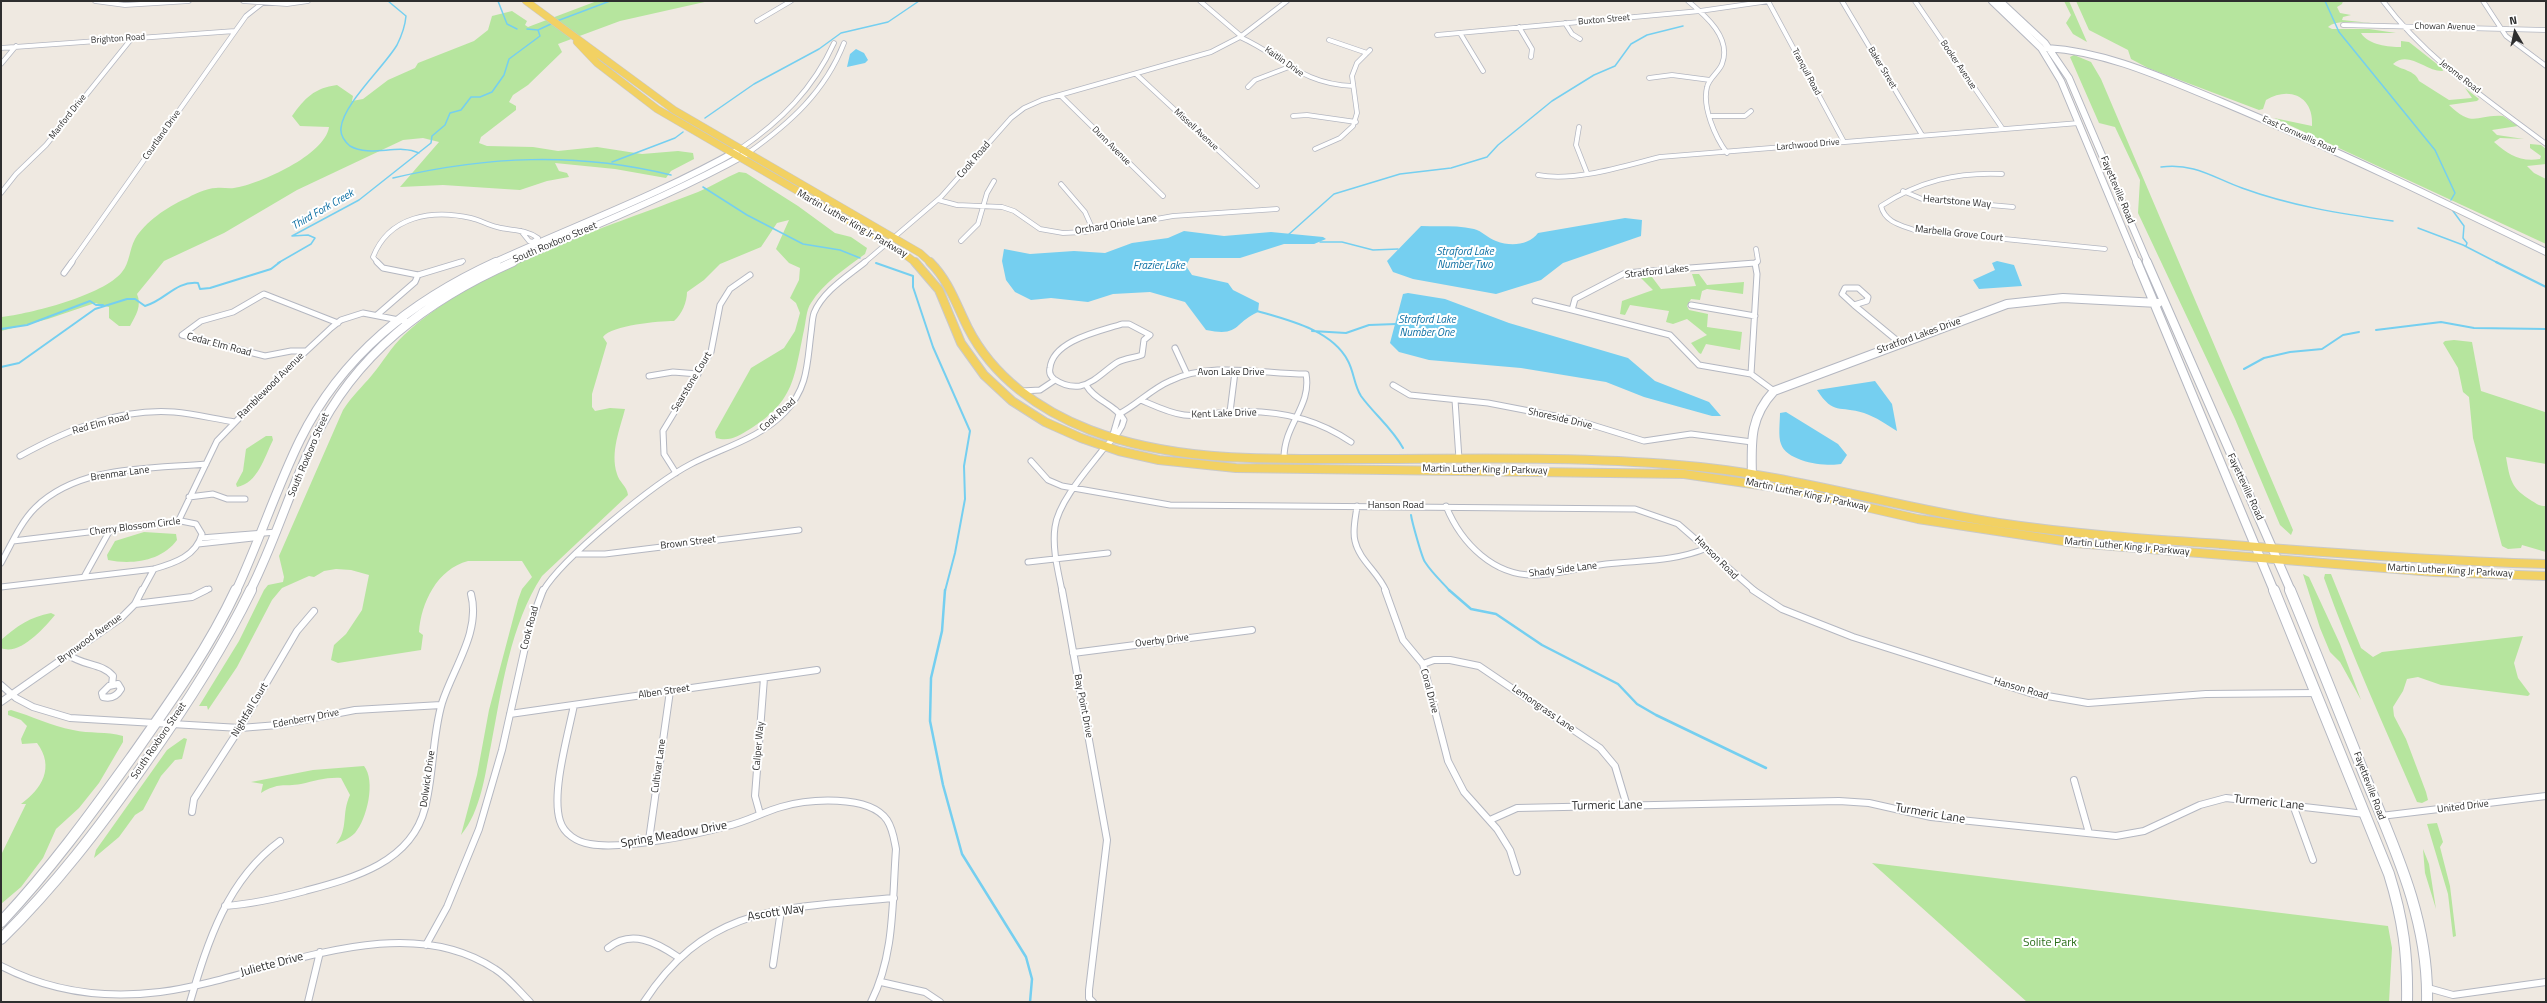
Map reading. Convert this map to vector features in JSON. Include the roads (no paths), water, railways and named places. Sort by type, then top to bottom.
[{"type":"main road","name":"Martin Luther King Jr Parkway","points":[[526,1],[533,3],[574,38],[597,63],[642,98],[894,237],[927,258],[945,277],[979,348],[999,372],[1037,403],[1065,419],[1112,438],[1148,448],[1189,455],[1232,458],[1459,459],[1671,464],[2011,525],[2078,533],[2386,558],[2546,564]]},
{"type":"main road","name":"Martin Luther King Jr Parkway","points":[[740,153],[911,258],[932,278],[941,292],[961,342],[995,385],[1044,420],[1106,447],[1135,455],[1200,466],[1646,472],[1752,478],[1918,519],[2000,533],[2107,546],[2278,560],[2434,572],[2546,576]]},
{"type":"street","points":[[96,1],[125,5],[189,1]]},
{"type":"street","points":[[243,1],[287,4],[308,1]]},
{"type":"street","points":[[757,21],[791,1]]},
{"type":"street","name":"Kaitlin Drive","points":[[1200,1],[1240,37],[1261,46],[1289,67],[1318,82],[1353,86]]},
{"type":"street","points":[[1279,1],[1286,2]]},
{"type":"street","points":[[1688,1],[1711,23],[1724,47],[1722,63],[1710,80],[1706,99],[1718,142],[1727,153]]},
{"type":"street","name":"Buxton Street","points":[[1437,35],[1700,11],[1769,1]]},
{"type":"street","name":"Tranquil Road","points":[[1769,1],[1844,142]]},
{"type":"street","name":"Baker Street","points":[[1842,1],[1922,135]]},
{"type":"street","name":"Booker Avenue","points":[[1915,1],[2002,128]]},
{"type":"street","name":"Fayetteville Road","points":[[1992,1],[2041,48],[2054,66],[2079,122],[2257,547],[2389,874],[2400,910],[2408,963],[2407,1002]]},
{"type":"street","name":"Fayetteville Road","points":[[2000,1],[2050,48],[2069,78],[2226,446],[2278,560],[2331,688],[2406,877],[2418,913],[2426,956],[2428,988],[2427,1002]]},
{"type":"street","name":"Jerome Road","points":[[2383,1],[2401,26],[2432,56],[2546,144]]},
{"type":"street","points":[[2483,1],[2499,28],[2511,41],[2546,66]]},
{"type":"street","name":"Courtland Drive","points":[[64,274],[246,16],[264,2]]},
{"type":"street","name":"Cook Road","points":[[426,945],[452,900],[474,848],[492,793],[530,625],[540,596],[552,578],[576,554],[676,473],[757,433],[796,400],[801,393],[807,375],[813,320],[816,308],[829,292],[938,200],[1014,115],[1033,104],[1060,95],[1211,52],[1240,37],[1286,2]]},
{"type":"street","points":[[1565,23],[1572,34],[1580,39]]},
{"type":"street","name":"Chowan Avenue","points":[[2343,25],[2546,30]]},
{"type":"street","points":[[1519,28],[1532,49],[1531,57]]},
{"type":"street","name":"Brighton Road","points":[[1,48],[235,31]]},
{"type":"street","points":[[1460,33],[1483,71]]},
{"type":"street","name":"Manford Drive","points":[[1,193],[16,174],[46,145],[132,38]]},
{"type":"street","points":[[1315,149],[1342,138],[1351,130],[1356,122],[1358,111],[1353,86],[1352,70],[1359,59],[1368,52],[1329,40]]},
{"type":"street","name":"South Roxboro Street","points":[[1,922],[53,865],[156,724],[217,626],[315,410],[338,377],[356,357],[398,319],[475,270],[535,242],[668,188],[740,153],[797,103],[818,77],[834,43]]},
{"type":"street","name":"South Roxboro Street","points":[[1,939],[66,872],[171,725],[230,632],[252,589],[277,532],[318,430],[338,394],[366,361],[409,322],[445,296],[495,268],[683,188],[781,128],[813,97],[830,75],[844,43]]},
{"type":"street","points":[[1,64],[16,46]]},
{"type":"street","name":"East Cornwallis Road","points":[[2041,48],[2075,49],[2104,56],[2248,113],[2321,144],[2546,252]]},
{"type":"street","points":[[1248,87],[1255,80],[1289,67]]},
{"type":"street","name":"Missell Avenue","points":[[1136,74],[1257,186]]},
{"type":"street","points":[[1649,78],[1672,75],[1710,80]]},
{"type":"street","name":"Dunn Avenue","points":[[1060,95],[1163,196]]},
{"type":"street","points":[[1711,116],[1745,116],[1751,111]]},
{"type":"street","points":[[1293,116],[1307,115],[1356,122]]},
{"type":"street","name":"Larchwood Drive","points":[[1538,176],[1553,178],[1587,173],[1618,168],[1651,158],[1727,153],[2079,122]]},
{"type":"street","points":[[1579,127],[1576,145],[1587,173]]},
{"type":"street","name":"Marbella Grove Court","points":[[2002,174],[1975,173],[1942,177],[1920,183],[1903,191],[1881,206],[1886,218],[1902,228],[2105,249]]},
{"type":"street","points":[[961,241],[977,226],[987,193],[994,181]]},
{"type":"street","points":[[1062,184],[1085,212],[1092,230]]},
{"type":"street","name":"Heartstone Way","points":[[1903,191],[1922,199],[2013,207]]},
{"type":"street","name":"Orchard Oriole Lane","points":[[938,200],[957,205],[984,205],[1008,208],[1034,226],[1046,231],[1063,233],[1092,230],[1173,216],[1277,209]]},
{"type":"street","points":[[463,261],[418,275],[383,268],[373,257],[380,240],[403,223],[419,216],[471,218],[496,227],[521,231],[533,234],[538,238],[535,242],[529,241],[521,231]]},
{"type":"street","points":[[1752,374],[1757,274],[1755,263],[1758,261],[1756,249]]},
{"type":"street","name":"Stratford Lakes","points":[[1572,310],[1575,299],[1625,274],[1755,263]]},
{"type":"street","name":"Searstone Court","points":[[676,473],[664,456],[661,441],[663,431],[711,352],[720,305],[730,289],[750,274]]},
{"type":"street","points":[[377,315],[406,291],[415,282],[418,275]]},
{"type":"street","points":[[1854,305],[1867,301],[1868,297],[1858,288],[1845,288],[1842,294],[1854,305],[1900,343]]},
{"type":"street","name":"Cedar Elm Road","points":[[306,351],[291,351],[265,356],[182,336],[201,321],[233,312],[264,294],[322,318],[338,322]]},
{"type":"street","name":"Stratford Lakes Drive","points":[[1752,478],[1754,416],[1763,401],[1774,391],[2007,304],[2032,298],[2076,297],[2166,304]]},
{"type":"street","points":[[1535,301],[1670,335],[1699,365],[1752,374],[1774,391]]},
{"type":"street","points":[[1691,305],[1755,316]]},
{"type":"street","name":"Ramblewood Avenue","points":[[178,522],[188,497],[217,441],[306,351],[338,322],[354,314],[377,315],[409,322]]},
{"type":"street","points":[[1122,324],[1129,324],[1150,335],[1144,340],[1142,355],[1120,361],[1086,385],[1072,386],[1055,380],[1049,374],[1051,360],[1079,337],[1122,324]]},
{"type":"street","points":[[1175,348],[1187,374]]},
{"type":"street","points":[[649,376],[674,372],[698,374]]},
{"type":"street","points":[[1230,412],[1235,372]]},
{"type":"street","name":"Avon Lake Drive","points":[[1120,414],[1129,410],[1162,384],[1187,374],[1235,372],[1306,374],[1309,385],[1307,398],[1295,418]]},
{"type":"street","points":[[1021,391],[1040,390],[1055,380]]},
{"type":"street","points":[[1086,385],[1091,393],[1120,414]]},
{"type":"street","name":"Shoreside Drive","points":[[1393,385],[1410,395],[1488,403],[1568,419],[1644,441],[1692,434],[1752,442]]},
{"type":"street","points":[[1037,403],[1040,390]]},
{"type":"street","name":"Kent Lake Drive","points":[[1142,400],[1179,414],[1265,412],[1295,418],[1324,425],[1351,442]]},
{"type":"street","points":[[1455,400],[1459,459]]},
{"type":"street","name":"Red Elm Road","points":[[20,456],[59,435],[119,417],[166,412],[235,422]]},
{"type":"street","name":"Bay Point Drive","points":[[1093,1002],[1089,998],[1089,990],[1107,840],[1056,559],[1055,526],[1066,502],[1112,438],[1119,433],[1124,423],[1120,414]]},
{"type":"street","points":[[1284,458],[1286,435],[1295,418]]},
{"type":"street","name":"Hanson Road","points":[[1031,461],[1048,480],[1076,489],[1170,505],[1635,508],[1678,524],[1707,548],[1733,575],[1754,592],[1794,615],[1860,639],[2030,692],[2060,700],[2095,703],[2206,694],[2317,693]]},
{"type":"street","name":"Brenmar Lane","points":[[1,563],[35,508],[53,494],[75,482],[97,476],[206,464]]},
{"type":"street","points":[[188,497],[213,494],[227,499],[245,499]]},
{"type":"street","name":"Coral Drive","points":[[1357,506],[1354,539],[1357,548],[1383,584],[1403,640],[1423,664],[1448,761],[1464,792],[1490,820],[1510,850],[1517,872]]},
{"type":"street","name":"Shady Side Lane","points":[[1446,506],[1458,533],[1478,552],[1501,567],[1525,575],[1606,564],[1673,561],[1688,557],[1707,548]]},
{"type":"street","name":"Cherry Blossom Circle","points":[[13,542],[178,522],[191,522],[198,526],[202,531],[200,541]]},
{"type":"street","points":[[84,577],[110,530]]},
{"type":"street","name":"Brown Street","points":[[576,554],[605,554],[799,530]]},
{"type":"street","points":[[1,587],[154,569],[182,559],[200,541],[253,538],[260,534],[277,532]]},
{"type":"street","points":[[1028,562],[1108,553]]},
{"type":"street","name":"Brynwood Avenue","points":[[1,702],[115,623],[135,604],[154,569]]},
{"type":"street","points":[[135,604],[192,597],[200,595],[209,589]]},
{"type":"street","name":"Dolwick Drive","points":[[225,906],[262,903],[345,881],[375,868],[394,855],[418,827],[425,807],[434,736],[441,705],[464,652],[474,610],[471,594]]},
{"type":"street","name":"Nightfall Court","points":[[192,812],[194,799],[240,728],[297,631],[314,611]]},
{"type":"street","name":"Overby Drive","points":[[1073,653],[1252,630]]},
{"type":"street","points":[[69,655],[78,662],[107,669],[113,676],[112,685]]},
{"type":"street","name":"Lemongrass Lane","points":[[1423,664],[1434,660],[1450,660],[1479,666],[1593,743],[1615,766],[1623,788],[1627,806]]},
{"type":"street","name":"Alben Street","points":[[510,714],[817,670]]},
{"type":"street","name":"Caliper Way","points":[[760,814],[755,796],[764,678]]},
{"type":"street","name":"Edenberry Drive","points":[[1,685],[12,695],[33,708],[70,718],[171,725],[240,728],[278,725],[355,710],[441,705]]},
{"type":"street","name":"Cultivar Lane","points":[[649,840],[670,691]]},
{"type":"street","name":"Spring Meadow Drive","points":[[574,705],[556,799],[557,817],[561,827],[574,840],[594,846],[649,840],[721,828],[780,807],[832,800],[855,801],[866,804],[888,820],[895,834],[894,898],[889,954],[881,982],[871,1002]]},
{"type":"street","points":[[2074,780],[2089,833]]},
{"type":"street","name":"United Drive","points":[[2381,816],[2546,796]]},
{"type":"street","name":"Turmeric Lane","points":[[1490,820],[1517,808],[1839,801],[1869,802],[1931,817],[2116,836],[2130,835],[2157,826],[2200,805],[2219,799],[2237,798],[2365,814]]},
{"type":"street","points":[[2293,805],[2313,860]]},
{"type":"street","points":[[190,1002],[207,947],[225,906],[249,869],[267,850],[280,841]]},
{"type":"street","name":"Ascott Way","points":[[644,1002],[678,957],[697,941],[728,923],[760,913],[894,898]]},
{"type":"street","points":[[773,965],[781,910]]},
{"type":"street","points":[[608,948],[616,940],[631,937],[654,942],[678,957]]},
{"type":"street","name":"Juliette Drive","points":[[1,966],[24,978],[50,987],[86,993],[129,994],[195,985],[320,952],[370,943],[426,945],[446,949],[485,963],[516,986],[530,1002]]},
{"type":"street","points":[[308,1002],[320,952]]},
{"type":"street","points":[[881,982],[925,992],[940,1002]]},
{"type":"street","points":[[2428,988],[2452,995],[2546,982]]},
{"type":"water","points":[[856,49],[864,53],[868,60],[865,63],[847,67],[850,54]]},
{"type":"water","name":"Straford Lake Number Two","points":[[1625,218],[1642,220],[1641,236],[1563,263],[1541,280],[1496,294],[1413,279],[1393,272],[1387,261],[1421,226],[1474,229],[1502,243],[1519,244],[1530,240],[1538,233]]},
{"type":"water","name":"Frazier Lake","points":[[1184,231],[1224,236],[1271,232],[1323,237],[1326,239],[1314,244],[1284,244],[1240,258],[1190,258],[1186,266],[1192,275],[1228,283],[1233,290],[1259,303],[1258,312],[1244,320],[1236,328],[1225,332],[1206,330],[1185,302],[1150,292],[1113,294],[1088,302],[1051,298],[1031,300],[1015,292],[1006,280],[1002,261],[1004,249],[1030,254],[1074,251],[1105,253],[1132,243],[1168,238]]},
{"type":"water","points":[[1997,261],[2014,265],[2022,286],[1979,289],[1973,280],[1995,270],[1992,263]]},
{"type":"water","name":"Straford Lake Number One","points":[[1408,293],[1445,299],[1509,323],[1628,358],[1655,381],[1709,402],[1721,416],[1712,416],[1644,397],[1606,382],[1521,368],[1429,360],[1399,352],[1390,343],[1403,294]]},
{"type":"water","points":[[1875,381],[1892,404],[1897,431],[1864,413],[1833,407],[1817,390]]},
{"type":"water","points":[[1786,412],[1838,444],[1847,455],[1841,464],[1826,465],[1808,462],[1791,455],[1785,450],[1781,444],[1779,433],[1780,413]]},
{"type":"waterway","points":[[388,1],[406,16],[402,34],[391,54],[356,97],[349,108],[343,118],[341,133],[343,138],[350,146],[358,149],[367,151],[402,149],[419,153]]},
{"type":"waterway","points":[[498,1],[507,24],[517,29]]},
{"type":"waterway","name":"Third Fork Creek","points":[[557,21],[610,1]]},
{"type":"waterway","points":[[705,118],[754,84],[819,49],[841,33],[888,22],[919,1]]},
{"type":"waterway","points":[[2325,1],[2339,32],[2435,150],[2455,193],[2451,200]]},
{"type":"waterway","name":"Third Fork Creek","points":[[538,30],[553,23]]},
{"type":"waterway","points":[[1288,235],[1334,194],[1400,174],[1451,168],[1487,157],[1498,145],[1552,101],[1594,75],[1615,66],[1631,44],[1647,35],[1683,26]]},
{"type":"waterway","points":[[527,29],[538,30]]},
{"type":"waterway","name":"Third Fork Creek","points":[[419,153],[431,143],[432,136],[445,125],[450,113],[461,110],[471,97],[480,97],[492,92],[504,75],[509,59],[540,36],[538,30]]},
{"type":"waterway","points":[[612,162],[675,138],[683,132]]},
{"type":"waterway","name":"Third Fork Creek","points":[[278,263],[311,244],[315,238],[308,235],[292,236],[359,200],[419,153]]},
{"type":"waterway","points":[[393,178],[463,165],[497,161],[532,160],[567,160],[601,163],[671,175]]},
{"type":"waterway","points":[[2161,167],[2173,166],[2194,169],[2242,188],[2298,205],[2393,221]]},
{"type":"waterway","points":[[703,187],[747,215],[803,244],[840,250],[860,258]]},
{"type":"waterway","points":[[2453,211],[2464,226],[2463,238],[2467,243],[2466,246]]},
{"type":"waterway","points":[[2418,228],[2463,245],[2498,263]]},
{"type":"waterway","points":[[1320,242],[1342,242],[1373,250],[1398,249]]},
{"type":"waterway","name":"Third Fork Creek","points":[[1,367],[19,363],[95,309],[127,299],[135,299],[145,306],[159,300],[183,285],[198,283],[200,289],[210,288],[271,269],[280,262]]},
{"type":"waterway","points":[[876,263],[913,276],[913,287],[933,347],[970,431],[964,466],[965,499],[955,553],[945,591]]},
{"type":"waterway","points":[[2498,263],[2546,287]]},
{"type":"waterway","points":[[1,329],[27,325],[90,301],[96,305],[103,305]]},
{"type":"waterway","points":[[1257,311],[1282,318],[1314,331]]},
{"type":"waterway","points":[[2376,330],[2441,322],[2474,328],[2546,329]]},
{"type":"waterway","points":[[1314,331],[1346,333],[1369,325],[1396,324]]},
{"type":"waterway","points":[[1314,331],[1331,341],[1341,350],[1352,370],[1361,396],[1394,434],[1403,448]]},
{"type":"waterway","points":[[2244,369],[2264,358],[2290,352],[2322,349],[2343,335],[2359,332]]},
{"type":"waterway","points":[[1411,515],[1417,540],[1425,562],[1449,590]]},
{"type":"waterway","points":[[945,590],[942,631],[931,678],[930,721],[943,785],[962,854],[1026,957],[1032,979],[1030,1002]]},
{"type":"waterway","points":[[1449,590],[1471,609],[1496,614],[1542,645],[1618,684],[1637,704],[1656,715],[1766,768]]},
{"type":"park label","name":"Solite Park","points":[[2050,943]]}]
